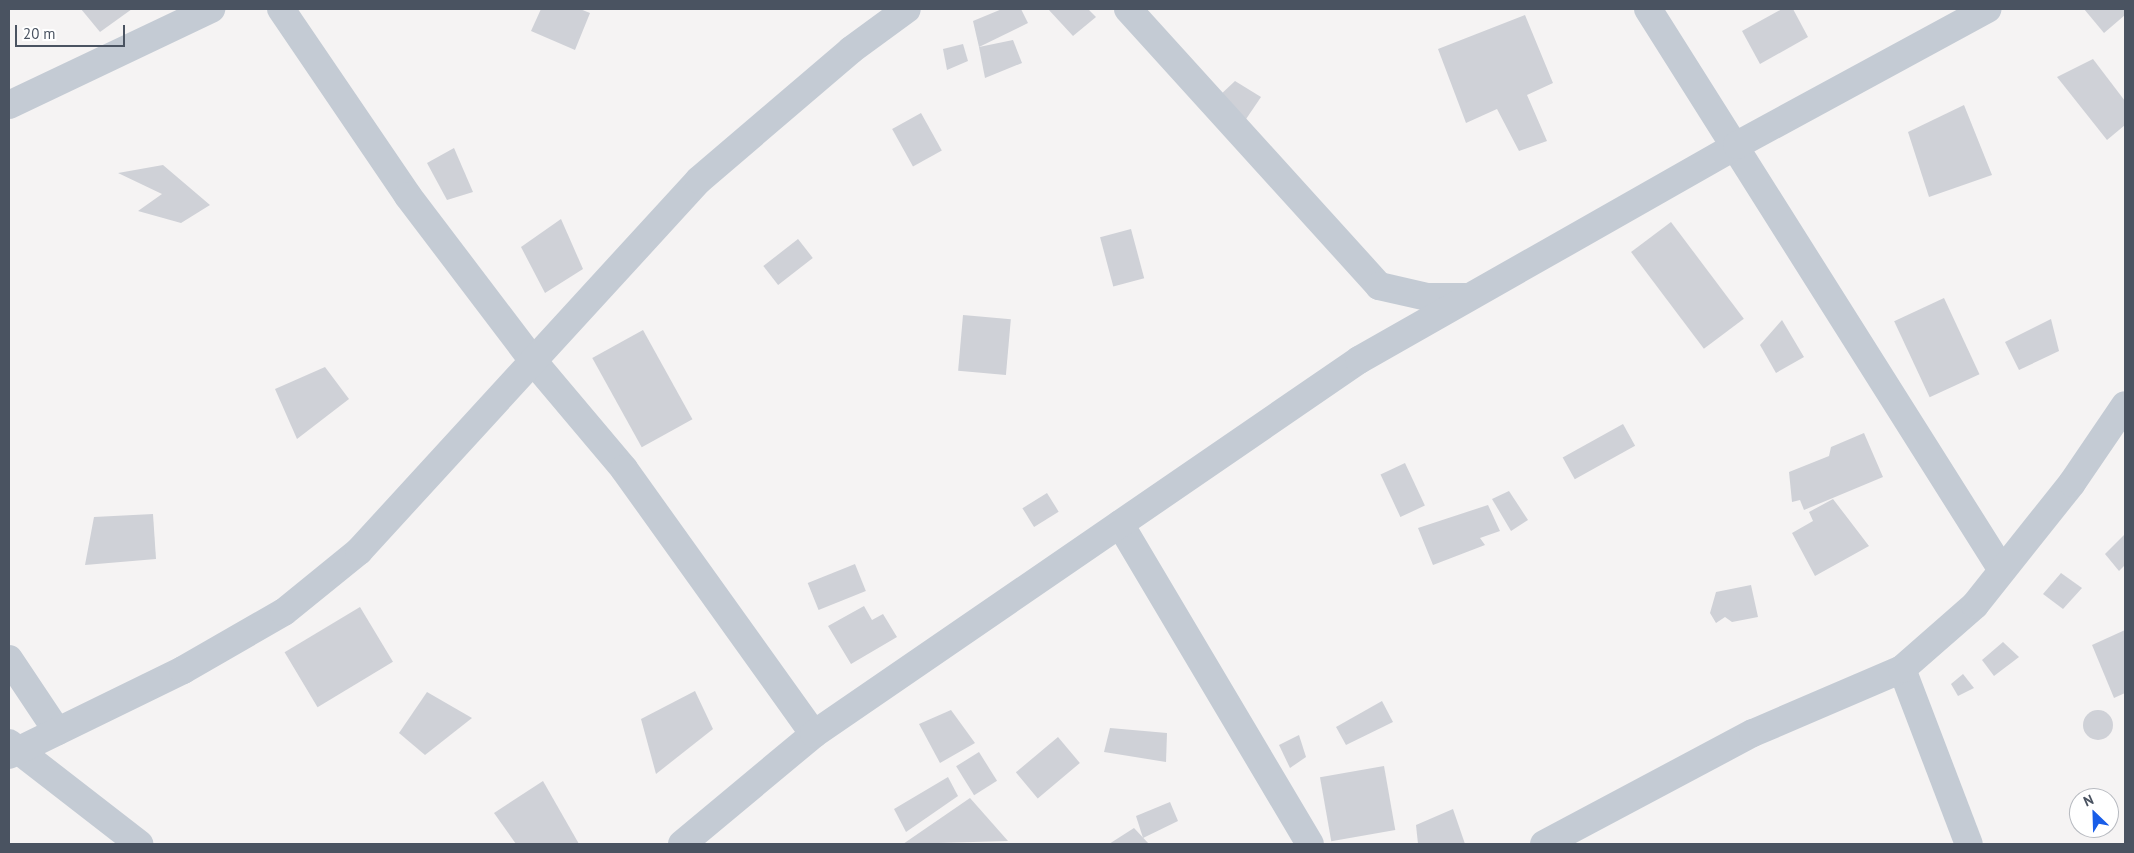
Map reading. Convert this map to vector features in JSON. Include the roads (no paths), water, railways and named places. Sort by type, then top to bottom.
[{"type":"street","points":[[9,105],[211,9]]},
{"type":"street","points":[[281,9],[408,196],[534,362],[624,469],[814,734]]},
{"type":"street","points":[[12,750],[57,731],[183,670],[284,612],[359,550],[534,362],[699,180],[851,50],[907,9]]},
{"type":"street","points":[[1128,9],[1379,286],[1427,297],[1465,297]]},
{"type":"street","points":[[1648,9],[1737,145],[2002,570]]},
{"type":"street","points":[[682,844],[814,734],[1359,360],[1465,297],[1665,190],[1737,145],[1988,9]]},
{"type":"street","points":[[1544,844],[1753,733],[1902,669],[1975,605],[2072,482],[2125,405]]},
{"type":"street","points":[[1120,524],[1310,844]]},
{"type":"street","points":[[9,659],[57,731]]},
{"type":"street","points":[[1902,669],[1969,844]]},
{"type":"street","points":[[12,750],[139,844]]}]
